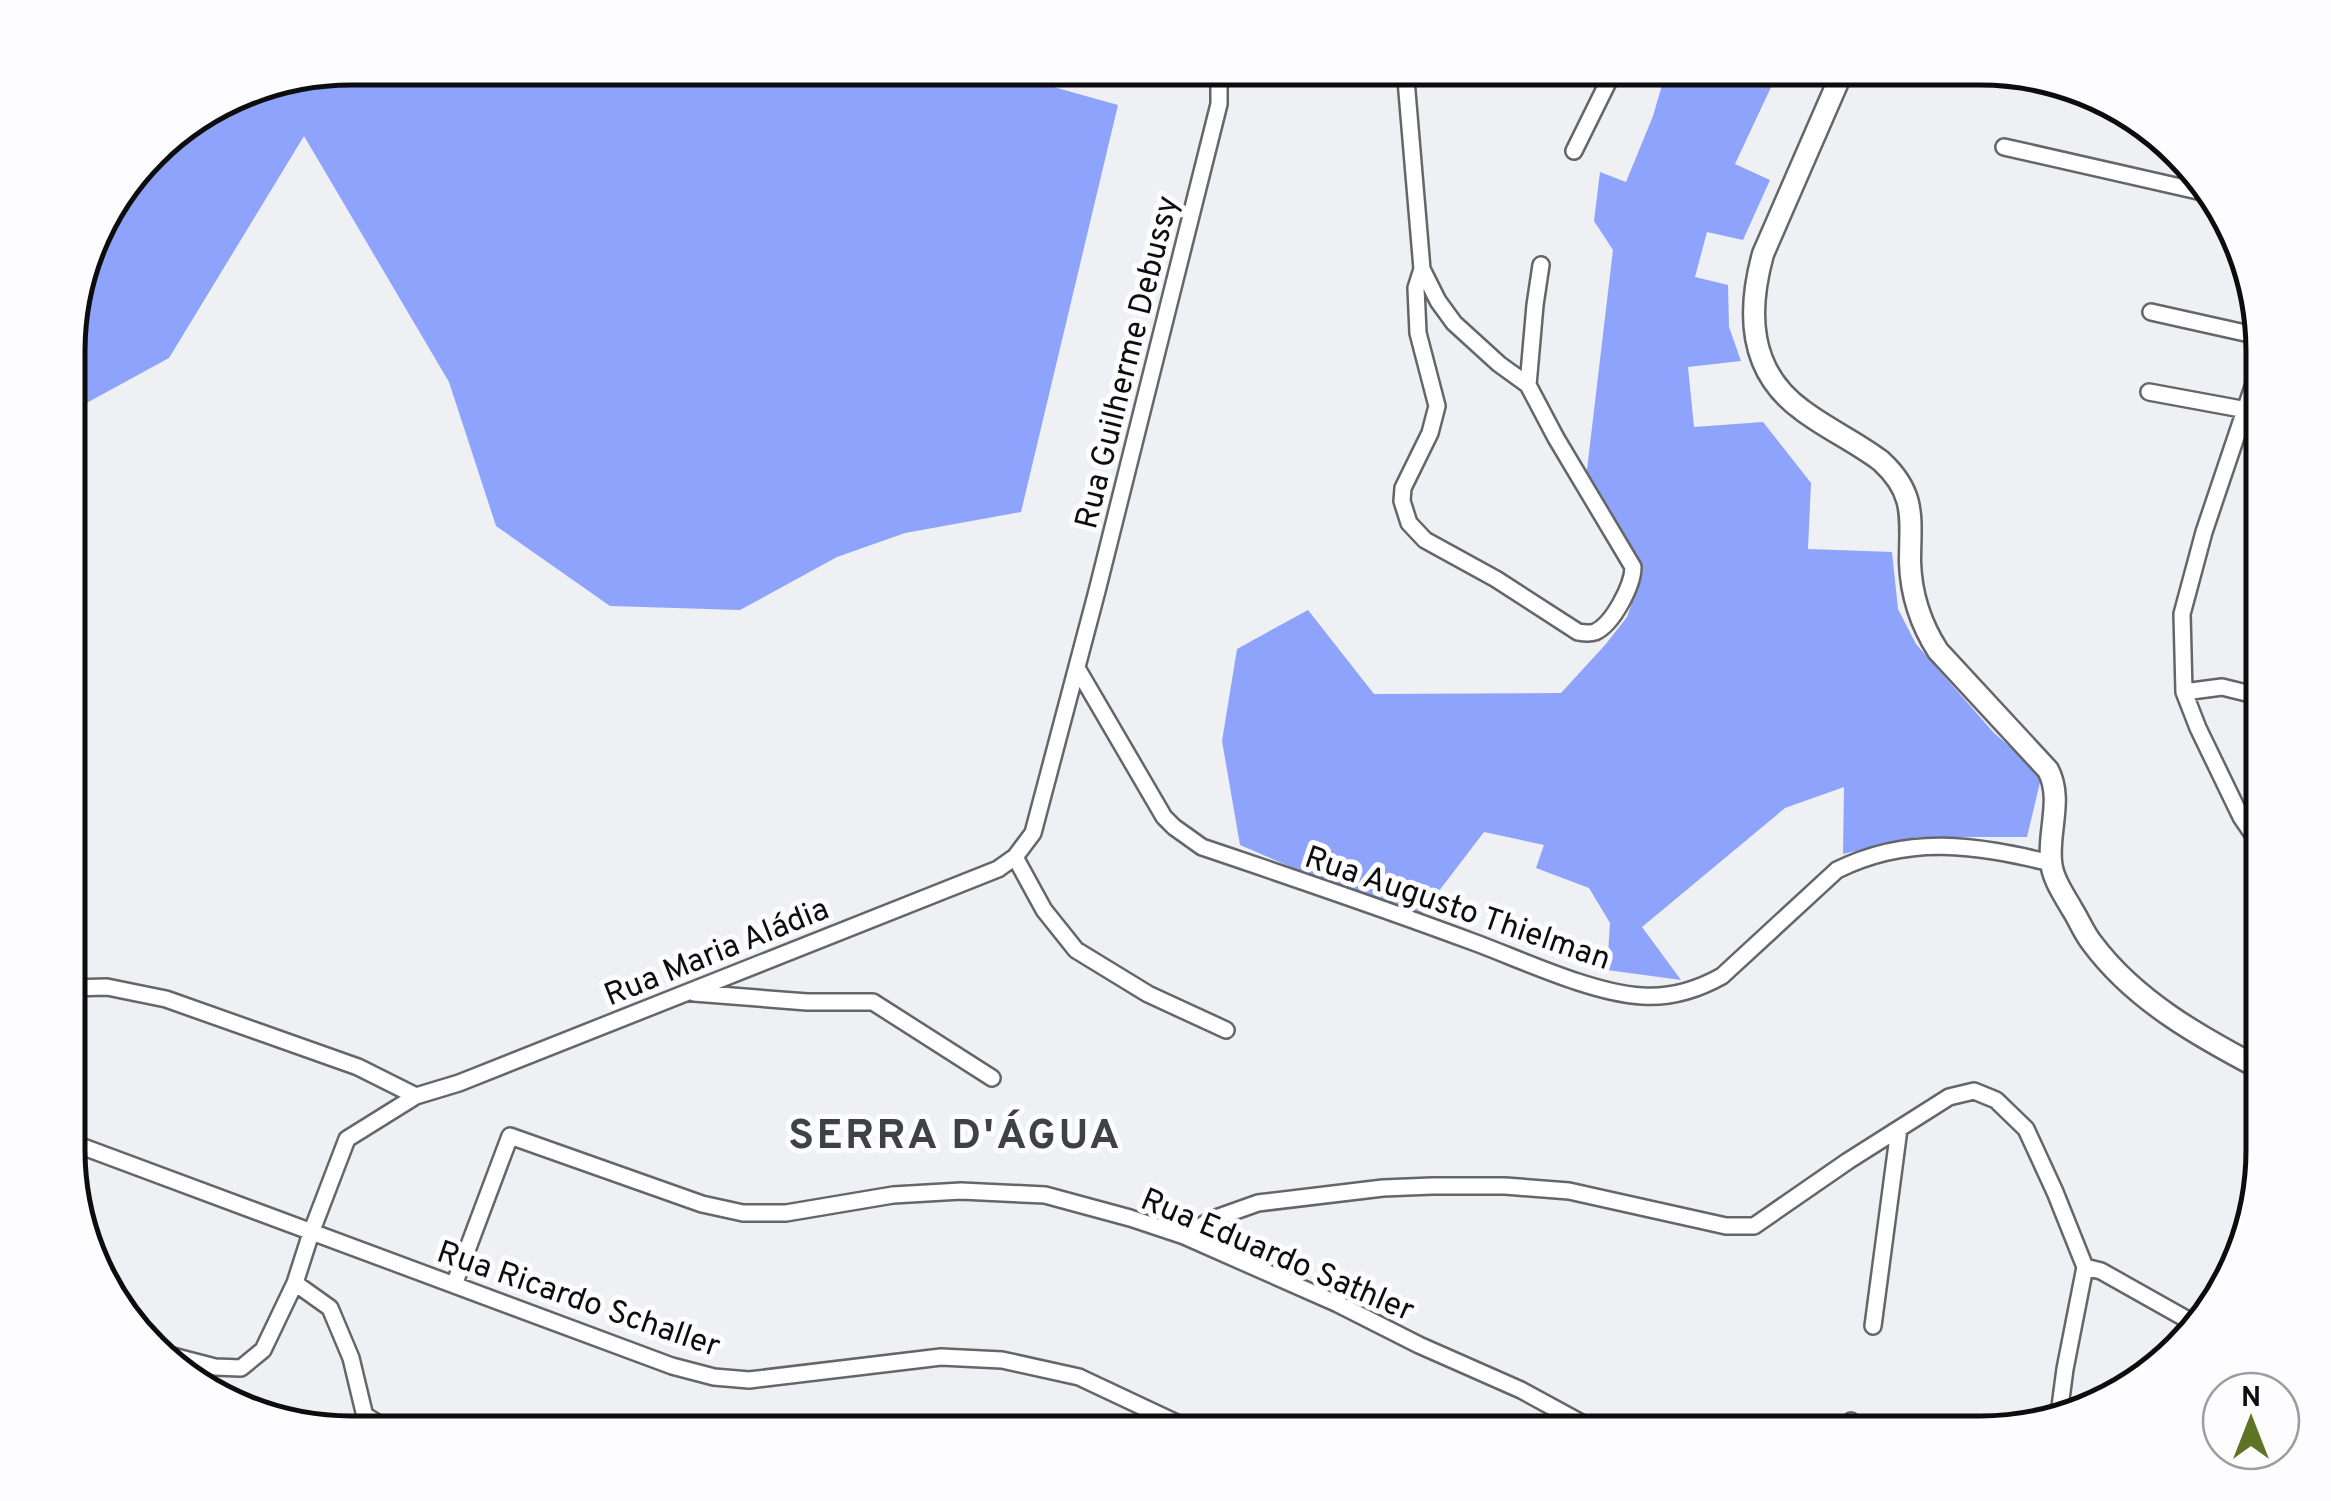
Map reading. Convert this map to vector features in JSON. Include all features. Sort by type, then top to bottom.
[{"type":"street","name":"Rua Guilherme Debussy","points":[[1077,668],[1219,104],[1219,85]]},
{"type":"street","points":[[1406,85],[1422,269],[1454,324],[1528,384],[1633,566],[1632,580],[1622,601],[1597,631],[1578,632],[1426,540],[1409,523],[1402,502],[1403,488],[1430,433],[1437,406],[1418,334],[1416,288],[1422,269]]},
{"type":"street","points":[[1574,151],[1606,85]]},
{"type":"street","points":[[1837,85],[1764,254],[1755,286],[1756,342],[1769,376],[1801,410],[1881,461],[1904,492],[1911,515],[1913,590],[1925,630],[1938,650],[2054,781],[2050,862],[2060,889],[2092,943],[2154,1006],[2245,1060]]},
{"type":"street","points":[[2004,147],[2190,189]]},
{"type":"street","points":[[1528,384],[1541,265]]},
{"type":"street","points":[[2151,312],[2245,333]]},
{"type":"street","points":[[2148,392],[2244,409],[2182,614],[2184,692],[2245,823]]},
{"type":"street","points":[[1077,668],[1033,833],[1015,857],[1044,910],[1076,950],[1148,994],[1226,1030]]},
{"type":"street","name":"Rua Augusto Thielman","points":[[1077,668],[1164,817],[1202,846],[1597,988],[1640,996],[1678,993],[1707,985],[1722,976],[1838,870],[1908,846],[1989,849],[2050,862]]},
{"type":"street","points":[[2184,692],[2222,687],[2245,693]]},
{"type":"street","name":"Rua Maria Aládia","points":[[189,1360],[241,1368],[264,1350],[295,1283],[346,1139],[416,1096],[459,1083],[998,868],[1015,857]]},
{"type":"street","points":[[85,988],[107,987],[166,1000],[358,1068],[416,1096]]},
{"type":"street","points":[[687,992],[807,1002],[873,1002],[992,1078]]},
{"type":"street","points":[[1184,1236],[1213,1219],[1258,1204],[1383,1188],[1432,1186],[1569,1190],[1726,1226],[1754,1226],[1949,1097],[1974,1090],[1996,1100],[2026,1129],[2085,1267],[2061,1403]]},
{"type":"street","points":[[1873,1326],[1899,1129]]},
{"type":"street","name":"Rua Eduardo Sathler","points":[[454,1285],[510,1136],[702,1204],[743,1213],[786,1213],[894,1195],[961,1190],[1045,1195],[1184,1236],[1338,1304],[1567,1415]]},
{"type":"street","name":"Rua Ricardo Schaller","points":[[85,1148],[672,1366],[714,1377],[749,1380],[941,1357],[1002,1360],[1079,1376],[1161,1416]]},
{"type":"street","points":[[2085,1267],[2102,1271],[2186,1318]]},
{"type":"street","points":[[295,1283],[330,1308],[351,1358],[366,1416]]},
{"type":"shaded area","points":[[1662,85],[1772,85],[1735,164],[1770,180],[1743,240],[1707,232],[1695,277],[1728,285],[1729,327],[1741,361],[1688,367],[1694,427],[1763,422],[1811,483],[1808,549],[1892,552],[1898,609],[1916,644],[1994,733],[2042,774],[2027,837],[1917,837],[1843,854],[1844,787],[1785,808],[1642,927],[1681,980],[1607,970],[1610,923],[1589,888],[1536,868],[1544,845],[1484,832],[1416,921],[1240,845],[1222,741],[1237,649],[1308,610],[1374,694],[1561,693],[1627,617],[1643,571],[1586,478],[1613,250],[1594,221],[1600,172],[1626,182]]},
{"type":"shaded area","points":[[334,86],[1049,86],[1118,105],[1021,512],[905,533],[837,557],[740,610],[610,606],[496,526],[449,382],[304,136],[169,358],[85,404],[87,316],[105,249],[140,189],[176,151],[218,121],[282,94]]},
{"type":"district","name":"SERRA D'ÁGUA","points":[[955,1133]]}]
